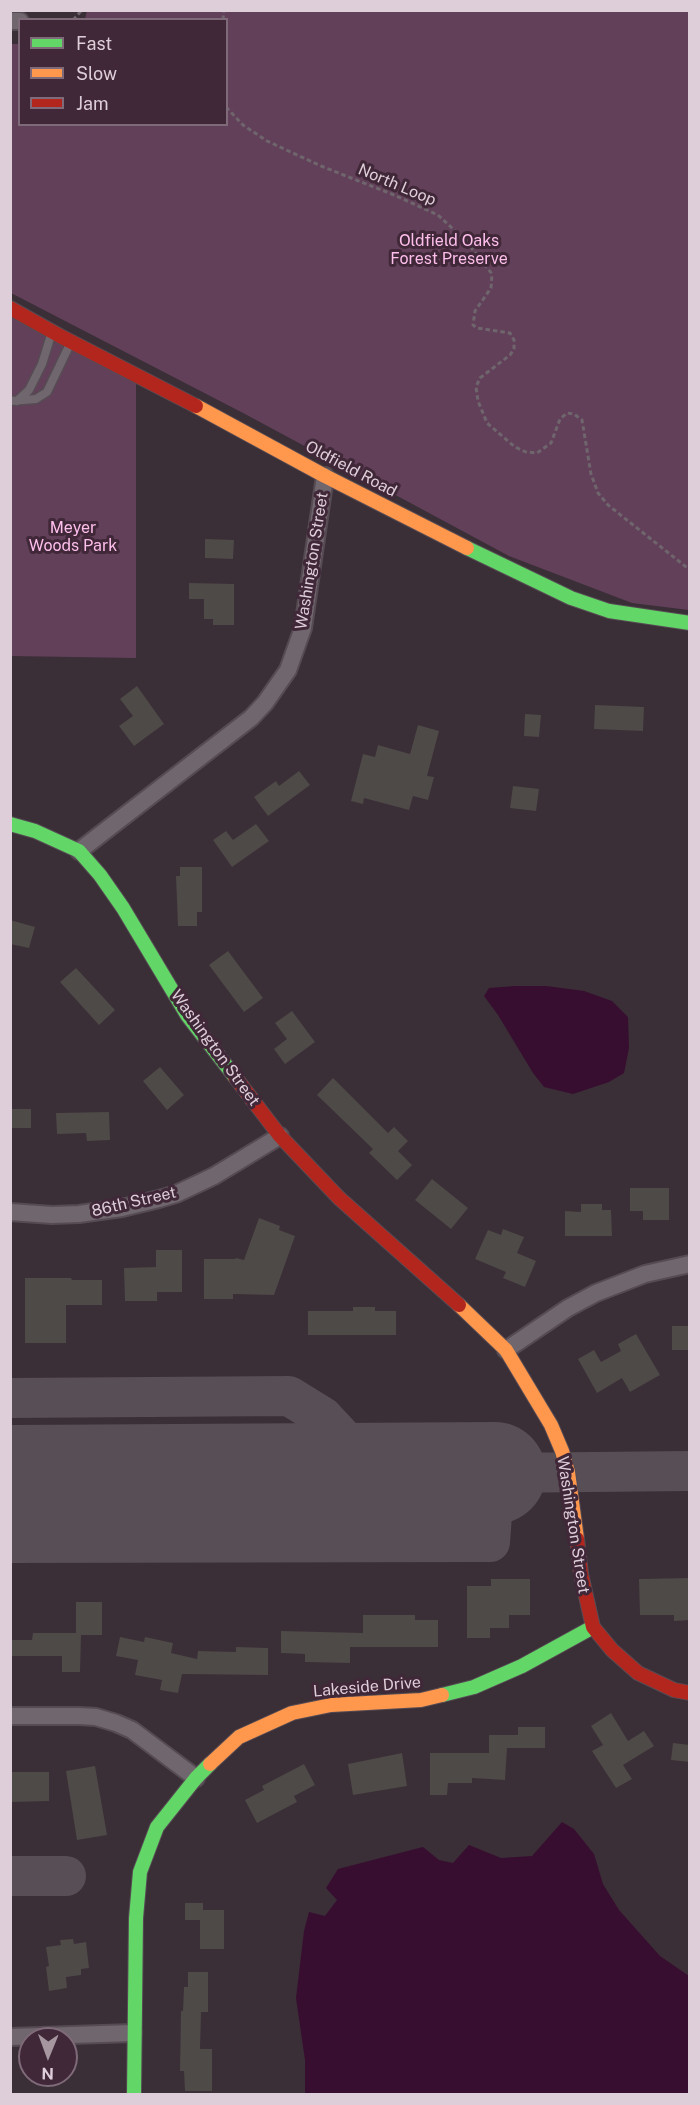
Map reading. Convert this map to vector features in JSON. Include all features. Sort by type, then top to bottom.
[{"type":"street","name":"Oldfield Road","points":[[10,308],[326,476],[519,574],[571,598],[609,611],[690,623]]},
{"type":"street","name":"Washington Street","points":[[326,476],[303,628],[288,670],[265,703],[251,718],[79,852],[100,875],[123,908],[187,1015],[280,1136],[339,1198],[446,1292],[506,1350],[551,1425],[562,1451],[568,1472],[580,1574],[593,1627]]},
{"type":"street","points":[[10,824],[35,831],[79,852]]},
{"type":"street","name":"86th Street","points":[[10,1212],[79,1214],[122,1208],[159,1199],[176,1194],[214,1176],[280,1136]]},
{"type":"street","points":[[506,1350],[567,1308],[596,1293],[645,1274],[690,1264]]},
{"type":"street","points":[[593,1627],[612,1650],[638,1673],[674,1690],[690,1693]]},
{"type":"street","name":"Lakeside Drive","points":[[134,2094],[136,1918],[140,1872],[157,1827],[196,1778],[239,1737],[273,1720],[292,1713],[331,1705],[400,1702],[447,1695],[499,1677],[593,1627]]},
{"type":"street","points":[[10,1716],[79,1716],[116,1723],[132,1730],[196,1778]]},
{"type":"street","points":[[10,2037],[133,2033]]},
{"type":"lane","points":[[14,401],[29,390],[42,364],[52,331]]},
{"type":"lane","points":[[14,401],[36,399],[47,392],[71,341]]},
{"type":"path","name":"North Loop","points":[[228,109],[243,125],[267,141],[438,215],[466,241],[492,274],[491,288],[474,311],[473,324],[477,328],[510,333],[514,340],[514,349],[510,355],[480,378],[476,387],[478,400],[487,423],[515,447],[526,452],[537,453],[551,443],[560,419],[567,413],[574,414],[582,420],[591,474],[603,499],[690,570]]},
{"type":"green space","name":"Oldfield Oaks Forest Preserve","points":[[87,11],[689,11],[689,610],[632,603],[509,556],[245,414],[11,293],[10,44],[18,44],[18,126],[228,126],[228,18],[85,18]]},
{"type":"green space","name":"Meyer Woods Park","points":[[10,315],[136,381],[136,658],[11,656]]},
{"type":"shaded area","points":[[546,986],[584,991],[612,1001],[628,1017],[629,1048],[624,1073],[609,1082],[573,1094],[544,1087],[484,996],[489,988]]},
{"type":"shaded area","points":[[562,1822],[574,1829],[594,1854],[603,1884],[619,1910],[660,1956],[689,1976],[689,2094],[305,2094],[305,2060],[296,1998],[304,1931],[309,1912],[325,1916],[337,1900],[326,1888],[338,1869],[423,1847],[439,1860],[453,1863],[469,1845],[501,1858],[532,1856]]},
{"type":"building","points":[[205,539],[234,540],[233,559],[205,558]]},
{"type":"building","points":[[189,583],[234,584],[234,625],[213,625],[213,619],[204,619],[204,599],[189,599]]},
{"type":"building","points":[[137,686],[164,724],[134,746],[119,726],[133,716],[120,699]]},
{"type":"building","points":[[595,705],[644,707],[643,731],[594,729]]},
{"type":"building","points":[[525,714],[541,715],[539,737],[524,736]]},
{"type":"building","points":[[418,725],[439,731],[427,776],[434,777],[428,800],[413,796],[409,810],[364,798],[363,804],[351,801],[363,754],[375,757],[378,745],[410,754]]},
{"type":"building","points":[[299,771],[310,785],[268,816],[254,797],[276,781],[279,786]]},
{"type":"building","points":[[513,786],[539,789],[536,811],[510,808]]},
{"type":"building","points":[[256,824],[269,841],[232,867],[213,840],[226,831],[233,840]]},
{"type":"building","points":[[180,867],[202,867],[202,912],[197,912],[197,926],[178,926],[176,876],[180,876]]},
{"type":"building","points":[[10,920],[35,927],[29,948],[10,944]]},
{"type":"building","points":[[228,951],[263,998],[244,1012],[209,965]]},
{"type":"building","points":[[76,968],[115,1010],[99,1025],[60,982]]},
{"type":"building","points":[[292,1011],[315,1042],[285,1064],[274,1049],[287,1039],[275,1023]]},
{"type":"building","points":[[160,1067],[184,1095],[167,1110],[143,1081]]},
{"type":"building","points":[[333,1078],[388,1133],[394,1127],[408,1141],[398,1151],[412,1165],[397,1180],[369,1153],[373,1149],[317,1095]]},
{"type":"building","points":[[10,1109],[31,1109],[31,1128],[10,1128]]},
{"type":"building","points":[[109,1112],[110,1140],[87,1141],[86,1133],[57,1134],[56,1113]]},
{"type":"building","points":[[432,1179],[468,1208],[451,1229],[415,1200]]},
{"type":"building","points":[[630,1188],[669,1188],[669,1220],[643,1220],[643,1211],[630,1211]]},
{"type":"building","points":[[581,1204],[602,1204],[602,1210],[611,1210],[612,1236],[565,1236],[565,1211],[581,1212]]},
{"type":"building","points":[[259,1218],[280,1226],[279,1230],[295,1236],[274,1295],[233,1294],[233,1299],[204,1299],[204,1259],[244,1260]]},
{"type":"building","points":[[503,1229],[524,1237],[517,1253],[536,1261],[525,1287],[503,1278],[506,1272],[475,1259],[488,1230],[501,1235]]},
{"type":"building","points":[[156,1250],[182,1250],[182,1292],[157,1292],[157,1301],[125,1301],[124,1268],[156,1267]]},
{"type":"building","points":[[25,1278],[102,1280],[102,1305],[66,1305],[66,1343],[25,1343]]},
{"type":"building","points":[[353,1307],[375,1307],[375,1311],[396,1311],[396,1335],[308,1335],[308,1311],[353,1311]]},
{"type":"building","points":[[672,1326],[690,1326],[690,1350],[672,1350]]},
{"type":"building","points":[[636,1334],[660,1375],[630,1392],[622,1378],[597,1393],[578,1359],[594,1350],[601,1362],[621,1351],[618,1344]]},
{"type":"building","points":[[690,1578],[690,1620],[674,1621],[674,1615],[640,1615],[639,1579]]},
{"type":"building","points":[[491,1579],[530,1579],[530,1615],[509,1615],[509,1628],[490,1628],[490,1638],[467,1638],[467,1586],[491,1586]]},
{"type":"building","points":[[76,1602],[102,1602],[102,1635],[81,1635],[80,1672],[62,1672],[62,1656],[10,1656],[10,1640],[32,1640],[33,1633],[76,1633]]},
{"type":"building","points":[[363,1615],[415,1615],[415,1620],[438,1620],[438,1647],[350,1647],[350,1663],[305,1662],[305,1654],[281,1653],[281,1631],[363,1633]]},
{"type":"building","points":[[120,1637],[144,1642],[145,1637],[173,1643],[171,1653],[197,1659],[198,1651],[236,1652],[236,1647],[268,1648],[268,1675],[182,1674],[178,1693],[160,1690],[162,1680],[135,1675],[138,1660],[116,1656]]},
{"type":"building","points":[[611,1713],[628,1741],[644,1731],[654,1746],[623,1765],[632,1779],[616,1788],[592,1751],[603,1745],[591,1726]]},
{"type":"building","points":[[518,1727],[545,1727],[545,1748],[507,1748],[505,1780],[472,1778],[472,1783],[448,1783],[447,1795],[430,1795],[430,1753],[489,1753],[489,1735],[518,1735]]},
{"type":"building","points":[[673,1743],[690,1745],[690,1762],[671,1760]]},
{"type":"building","points":[[402,1753],[407,1786],[353,1795],[348,1764]]},
{"type":"building","points":[[304,1764],[315,1785],[294,1796],[297,1802],[257,1823],[245,1800],[264,1790],[262,1786]]},
{"type":"building","points":[[95,1766],[107,1835],[77,1840],[66,1771]]},
{"type":"building","points":[[10,1772],[49,1772],[49,1801],[10,1802]]},
{"type":"building","points":[[185,1903],[203,1903],[203,1910],[224,1910],[224,1949],[200,1949],[200,1920],[185,1920]]},
{"type":"building","points":[[73,1939],[74,1944],[86,1942],[89,1968],[81,1969],[81,1975],[66,1977],[67,1988],[49,1991],[46,1947],[61,1945],[60,1940]]},
{"type":"building","points":[[188,1972],[208,1972],[208,2012],[201,2012],[200,2049],[212,2049],[212,2091],[185,2091],[184,2071],[180,2071],[181,2011],[183,2011],[184,1987],[188,1987]]},
{"type":"taxiway","points":[[10,1398],[289,1396],[323,1417],[376,1474]]},
{"type":"taxiway","points":[[10,1543],[490,1542],[495,1473],[690,1471]]},
{"type":"taxiway","points":[[10,1876],[66,1876]]},
{"type":"runway","points":[[10,1476],[495,1473]]},
{"type":"traffic: fast","points":[[467,548],[571,598],[609,611],[690,623]]},
{"type":"traffic: fast","points":[[10,824],[35,831],[79,851],[100,875],[123,908],[187,1015],[235,1077]]},
{"type":"traffic: fast","points":[[442,1695],[474,1687],[522,1666],[593,1627]]},
{"type":"traffic: fast","points":[[134,2094],[136,1918],[140,1872],[157,1827],[210,1764]]},
{"type":"traffic: slow","points":[[196,406],[325,476],[467,548]]},
{"type":"traffic: slow","points":[[459,1305],[506,1350],[551,1425],[568,1472],[577,1539]]},
{"type":"traffic: slow","points":[[210,1764],[239,1737],[292,1713],[331,1705],[421,1700],[442,1695]]},
{"type":"traffic: jam","points":[[10,308],[196,406]]},
{"type":"traffic: jam","points":[[235,1077],[280,1136],[339,1198],[459,1305]]},
{"type":"traffic: jam","points":[[577,1539],[581,1574],[593,1627],[612,1650],[638,1673],[674,1690],[690,1693]]}]
